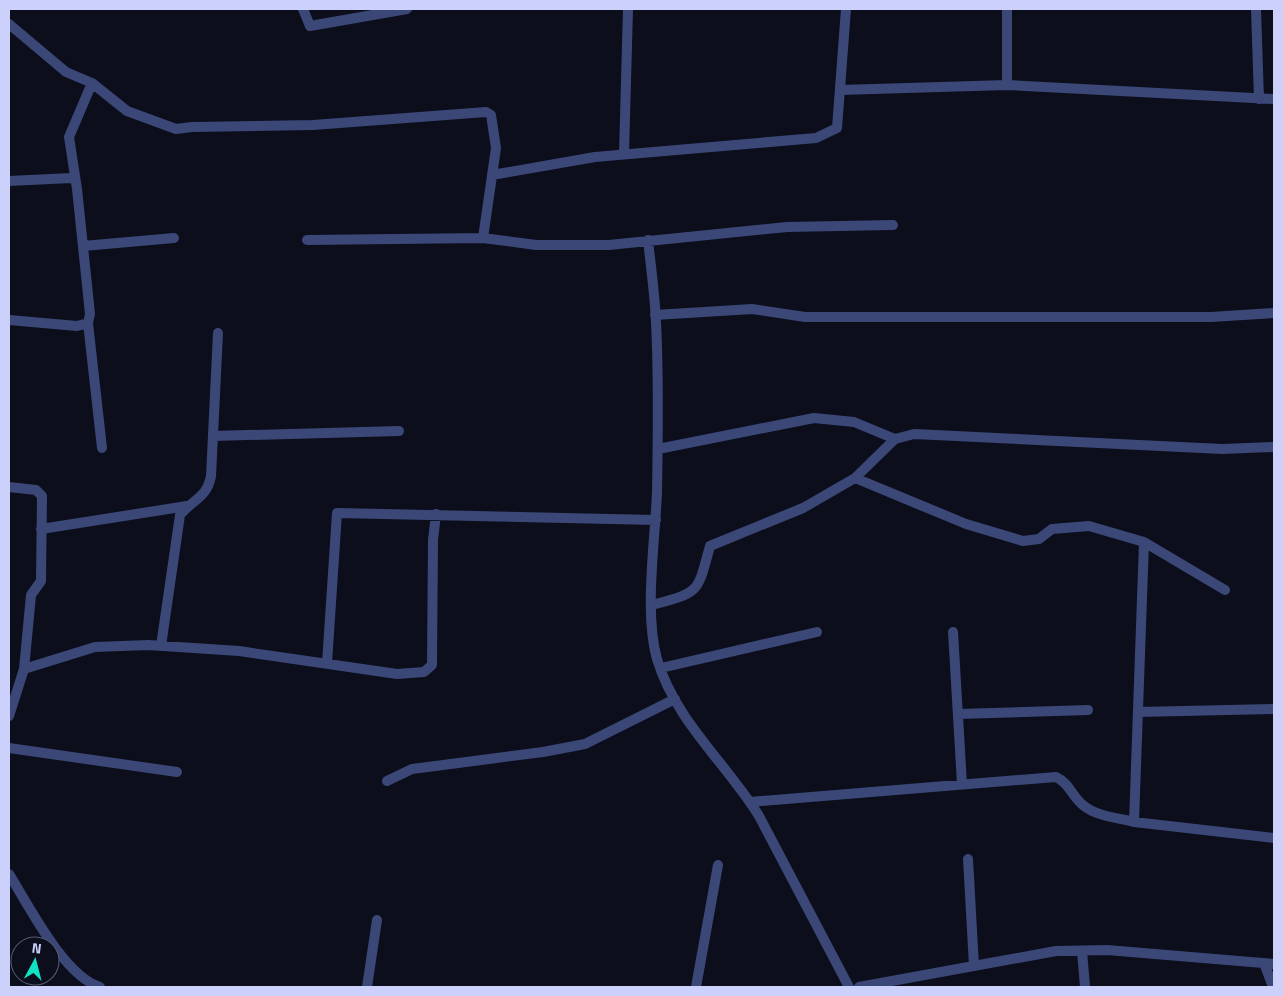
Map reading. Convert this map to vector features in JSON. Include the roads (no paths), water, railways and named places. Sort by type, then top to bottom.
[{"type":"street","points":[[303,9],[310,26],[407,9]]},
{"type":"street","points":[[624,154],[628,9]]},
{"type":"street","points":[[492,174],[595,157],[816,138],[837,128],[846,9]]},
{"type":"street","points":[[1007,9],[1007,85]]},
{"type":"street","points":[[1256,9],[1259,99]]},
{"type":"street","points":[[9,24],[66,72],[92,83],[127,111],[176,129],[192,127],[313,125],[486,112],[490,116],[496,148],[483,238]]},
{"type":"street","points":[[92,83],[69,137],[83,246],[90,314],[88,323],[102,448]]},
{"type":"street","points":[[840,90],[1007,85],[1274,100]]},
{"type":"street","points":[[9,181],[71,178],[75,180]]},
{"type":"street","points":[[307,240],[483,238],[536,245],[609,245],[787,227],[893,225]]},
{"type":"street","points":[[83,246],[174,238]]},
{"type":"street","points":[[648,240],[655,315],[658,449],[652,635],[661,668],[684,717],[750,802],[848,987]]},
{"type":"street","points":[[655,315],[752,309],[805,317],[1211,317],[1274,313]]},
{"type":"street","points":[[9,320],[76,326],[88,323]]},
{"type":"street","points":[[161,646],[180,515],[187,506],[203,496],[209,487],[218,333]]},
{"type":"street","points":[[658,449],[814,418],[854,422],[894,439]]},
{"type":"street","points":[[213,436],[399,431]]},
{"type":"street","points":[[652,606],[687,595],[699,586],[710,546],[803,508],[854,478],[894,439],[914,434],[1222,449],[1274,447]]},
{"type":"street","points":[[854,478],[966,524],[1023,542],[1039,539],[1052,529],[1089,526],[1144,542],[1225,590]]},
{"type":"street","points":[[9,487],[36,490],[42,496],[41,581],[31,595],[24,670],[9,716]]},
{"type":"street","points":[[41,529],[187,506]]},
{"type":"street","points":[[327,663],[337,513],[656,520]]},
{"type":"street","points":[[24,670],[95,647],[161,646],[238,651],[409,674],[424,672],[432,665],[433,540],[436,514]]},
{"type":"street","points":[[1134,822],[1144,542]]},
{"type":"street","points":[[661,668],[817,632]]},
{"type":"street","points":[[953,632],[962,784]]},
{"type":"street","points":[[387,781],[412,770],[543,752],[585,744],[675,699]]},
{"type":"street","points":[[1138,712],[1274,709]]},
{"type":"street","points":[[958,714],[1088,710]]},
{"type":"street","points":[[9,748],[177,772]]},
{"type":"street","points":[[750,802],[1056,777],[1064,781],[1078,800],[1096,813],[1134,822],[1274,838]]},
{"type":"street","points":[[968,858],[974,966]]},
{"type":"street","points":[[696,987],[718,866]]},
{"type":"street","points":[[9,874],[69,966],[92,986]]},
{"type":"street","points":[[367,987],[376,920]]},
{"type":"street","points":[[859,987],[1056,951],[1107,950],[1269,964],[1272,987]]},
{"type":"street","points":[[1082,951],[1085,987]]}]
